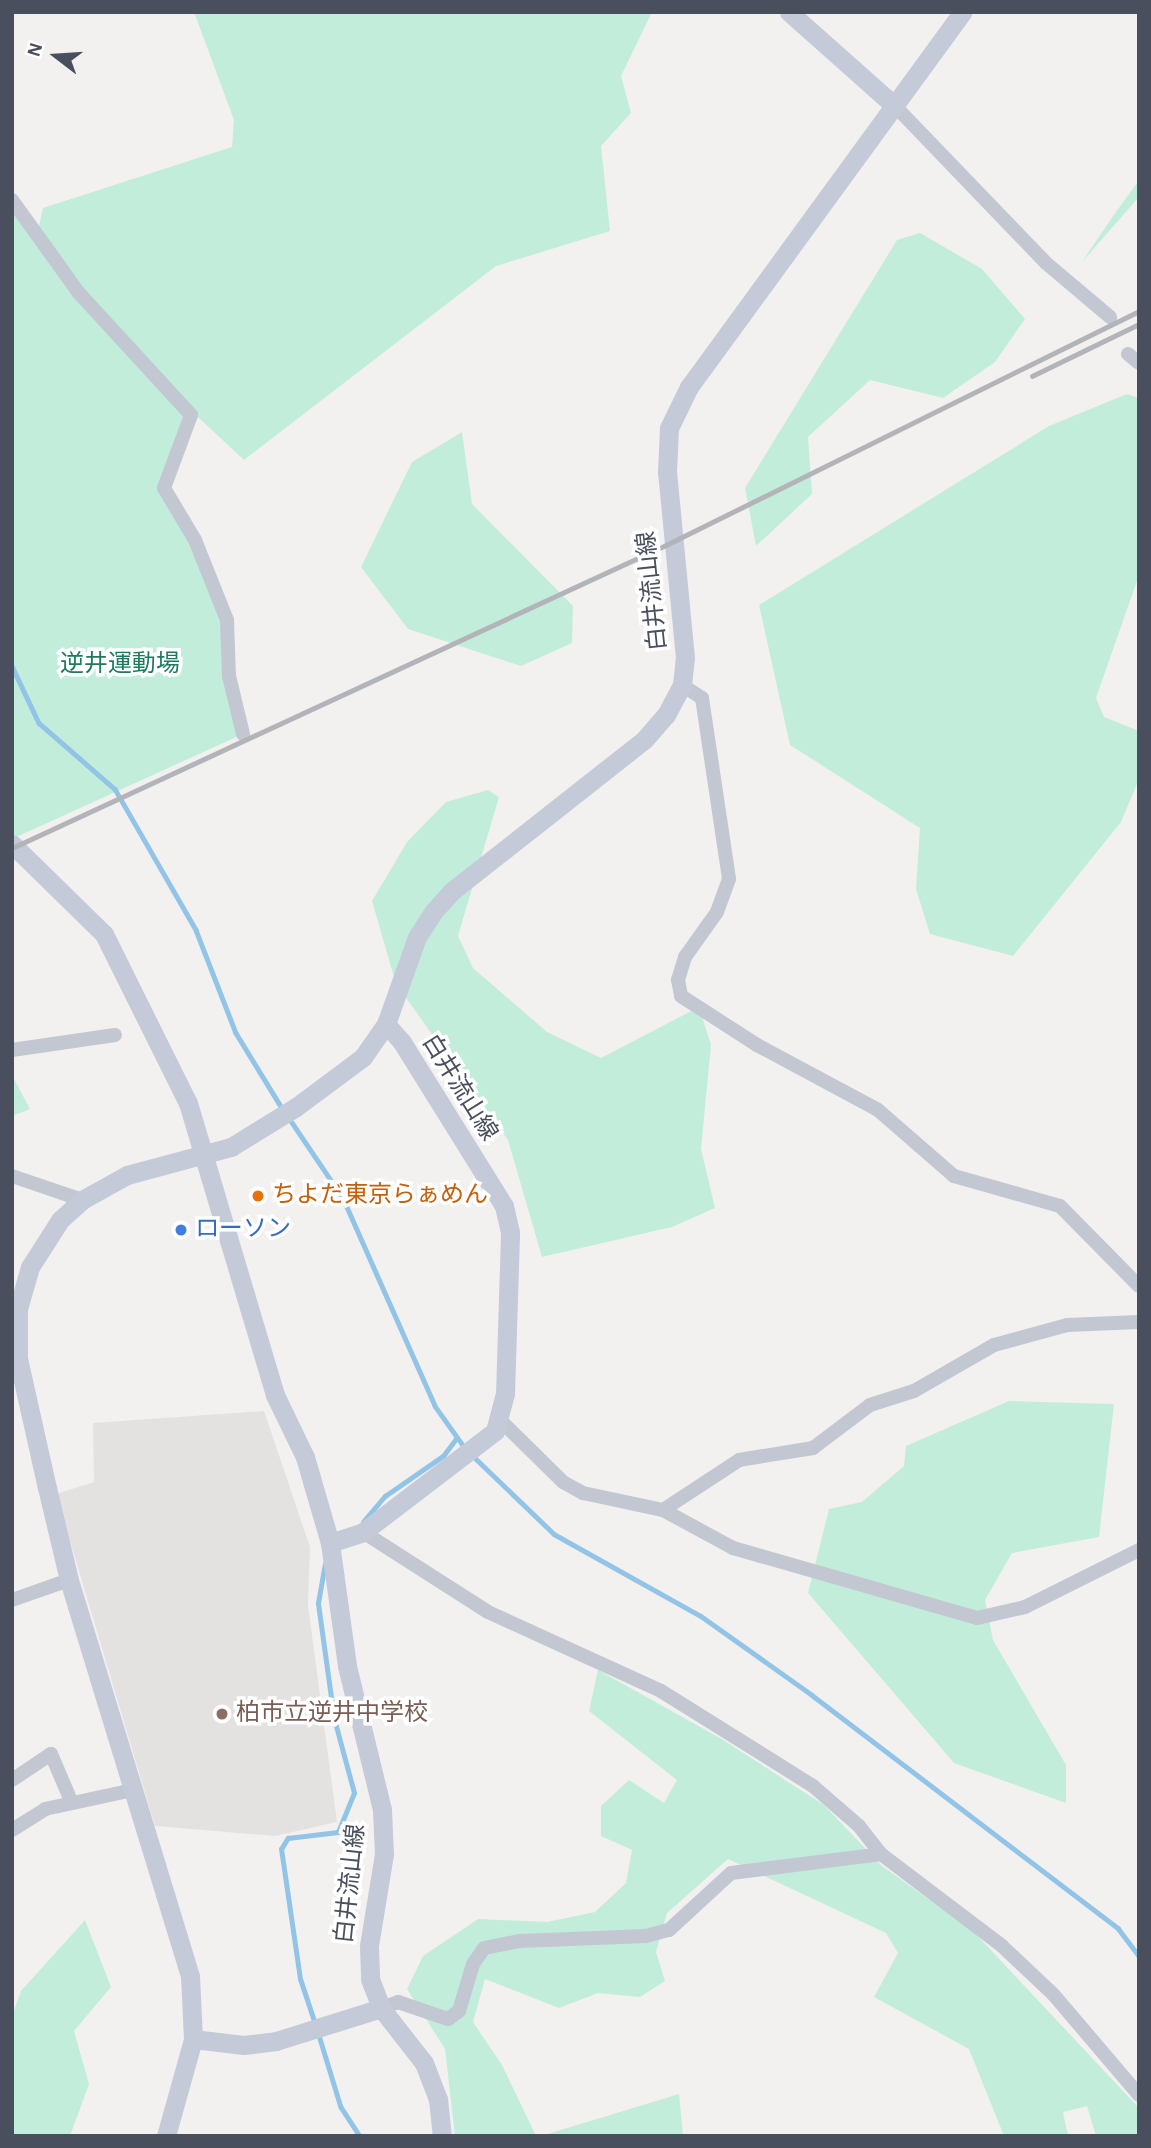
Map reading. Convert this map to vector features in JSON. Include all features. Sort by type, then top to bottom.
[{"type":"main road","points":[[789,12],[895,106]]},
{"type":"main road","name":"白井流山線","points":[[501,1421],[509,1232],[504,1206],[402,1042],[386,1024],[417,937],[434,911],[452,891],[644,740],[666,715],[682,685],[685,658],[667,472],[669,428],[689,387],[962,12]]},
{"type":"main road","name":"白井流山線","points":[[12,844],[104,934],[188,1103],[275,1395],[305,1457],[330,1543],[347,1666],[382,1810],[384,1854],[368,1966],[381,2008]]},
{"type":"main road","points":[[166,2136],[193,2039],[190,1976],[69,1580],[18,1358],[17,1331],[30,1267],[60,1220],[82,1200],[127,1175],[205,1157],[260,1130],[333,1081],[363,1057],[386,1024]]},
{"type":"main road","points":[[330,1543],[363,1532],[495,1431],[501,1421]]},
{"type":"main road","points":[[193,2039],[244,2045],[276,2041],[381,2008],[424,2063],[438,2099],[442,2136]]},
{"type":"street","points":[[895,106],[1046,263],[1110,317]]},
{"type":"street","points":[[12,200],[78,292],[191,415],[164,488],[195,540],[227,620],[229,676],[243,734]]},
{"type":"street","points":[[682,685],[702,698],[729,879],[717,912],[685,957],[678,980],[681,996],[757,1045],[878,1110],[954,1176],[1060,1206],[1139,1286]]},
{"type":"street","points":[[12,1050],[115,1035]]},
{"type":"street","points":[[12,1176],[82,1200]]},
{"type":"street","points":[[663,1510],[740,1460],[813,1448],[870,1405],[923,1387],[994,1345],[1075,1324],[1139,1322]]},
{"type":"street","points":[[501,1421],[563,1482],[583,1493],[663,1510],[681,1516],[733,1548],[978,1618],[1026,1608],[1139,1550]]},
{"type":"street","points":[[363,1532],[488,1612],[661,1691],[813,1786],[859,1826],[881,1854],[1002,1946],[1053,1994],[1139,2095]]},
{"type":"street","points":[[12,1600],[69,1580]]},
{"type":"street","points":[[12,1780],[51,1754],[72,1803]]},
{"type":"street","points":[[12,1830],[45,1808],[133,1790]]},
{"type":"street","points":[[381,2008],[398,2002],[448,2019],[459,2011],[473,1964],[484,1948],[519,1941],[646,1936],[669,1930],[731,1873],[881,1854]]},
{"type":"shaded area","name":"柏市立逆井中学校","points":[[264,1411],[310,1547],[308,1605],[337,1822],[275,1836],[155,1826],[56,1494],[94,1482],[93,1423]]},
{"type":"green space","name":"逆井運動場","points":[[194,12],[652,12],[621,76],[631,113],[601,146],[610,231],[496,266],[244,460],[185,405],[167,499],[195,540],[227,620],[243,734],[12,839],[12,210],[36,239],[43,208],[232,147],[234,120]]},
{"type":"green space","points":[[1139,180],[1139,197],[1082,262],[1111,219]]},
{"type":"green space","points":[[920,233],[982,269],[1025,319],[995,362],[943,398],[870,380],[808,437],[812,494],[756,546],[745,488],[897,240]]},
{"type":"green space","points":[[1127,394],[1139,398],[1139,575],[1096,698],[1104,717],[1139,731],[1139,779],[1121,822],[1013,956],[930,934],[916,889],[920,828],[790,745],[759,605],[1049,426]]},
{"type":"green space","points":[[462,432],[472,504],[573,606],[572,643],[521,666],[408,629],[361,567],[412,462]]},
{"type":"green space","points":[[488,790],[499,797],[458,936],[473,968],[547,1032],[601,1058],[699,1007],[711,1045],[701,1149],[715,1208],[672,1227],[542,1257],[508,1140],[396,984],[372,901],[407,842],[446,802]]},
{"type":"green space","points":[[12,1075],[30,1109],[12,1116]]},
{"type":"green space","points":[[1009,1401],[1114,1404],[1099,1537],[1012,1553],[985,1600],[993,1640],[1066,1765],[1066,1803],[954,1763],[808,1593],[829,1509],[862,1502],[904,1466],[906,1446]]},
{"type":"green space","points":[[598,1670],[720,1738],[824,1805],[882,1866],[972,1930],[1139,2108],[1139,2136],[1096,2136],[1087,2106],[1063,2112],[1068,2136],[1004,2136],[969,2049],[874,1997],[898,1953],[886,1933],[728,1859],[667,1913],[656,1952],[665,1981],[640,1997],[598,1993],[559,2008],[485,1979],[473,2022],[502,2065],[536,2136],[455,2136],[445,2049],[407,1989],[423,1956],[478,1919],[547,1922],[595,1912],[626,1883],[632,1850],[601,1836],[601,1806],[629,1780],[664,1803],[677,1780],[589,1711]]},
{"type":"green space","points":[[85,1920],[111,1987],[74,2031],[89,2084],[70,2136],[12,2136],[12,2016],[21,1991]]},
{"type":"green space","points":[[679,2094],[683,2136],[541,2136]]},
{"type":"waterway","points":[[12,666],[39,723],[115,789],[196,930],[236,1033],[282,1108]]},
{"type":"waterway","points":[[289,1118],[343,1198],[435,1406],[465,1448]]},
{"type":"waterway","points":[[363,1522],[385,1496],[443,1456],[456,1439]]},
{"type":"waterway","points":[[471,1454],[554,1534],[701,1616],[812,1695],[1118,1928],[1139,1956]]},
{"type":"waterway","points":[[315,2024],[300,1979],[281,1849],[288,1838],[338,1832],[354,1793],[334,1719],[318,1603],[325,1565]]},
{"type":"waterway","points":[[318,2032],[341,2107],[360,2136]]},
{"type":"railway","points":[[12,848],[666,545],[1139,311]]},
{"type":"railway","points":[[1032,376],[1139,324]]},
{"type":"place","name":"ちよだ東京らぁめん","points":[[258,1196]]},
{"type":"place","name":"ローソン","points":[[181,1230]]},
{"type":"place","name":"柏市立逆井中学校","points":[[222,1714]]}]
